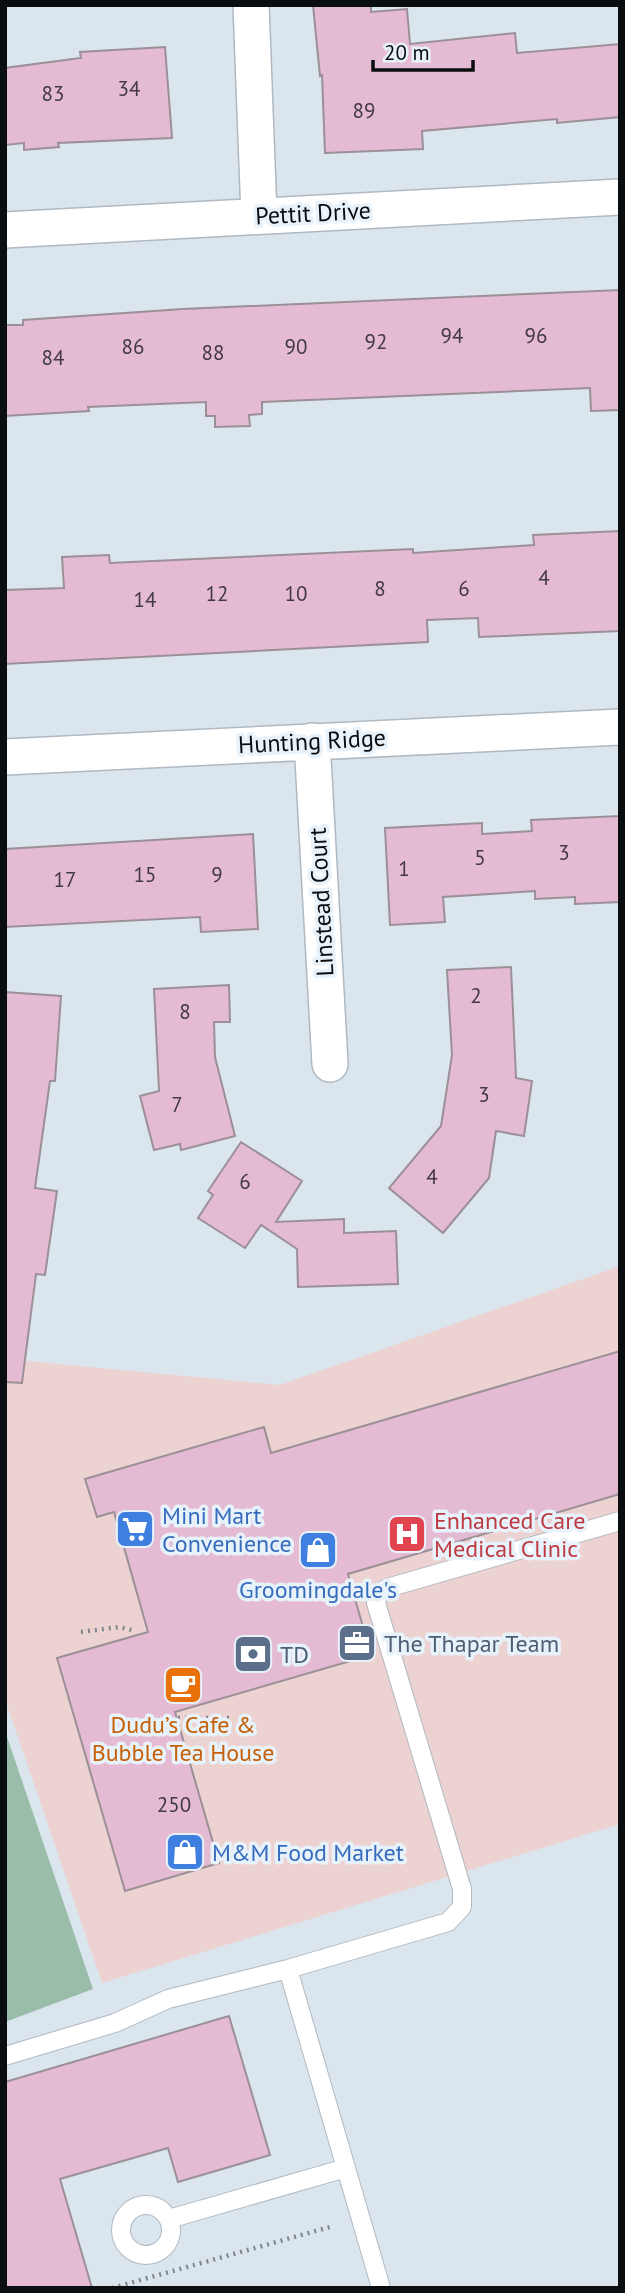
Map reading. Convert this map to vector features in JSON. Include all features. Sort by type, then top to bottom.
[{"type":"street","points":[[251,5],[259,216]]},
{"type":"street","name":"Pettit Drive","points":[[5,230],[620,197]]},
{"type":"street","name":"Hunting Ridge","points":[[5,757],[620,727]]},
{"type":"street","name":"Linstead Court","points":[[312,741],[330,1064]]},
{"type":"lane","points":[[5,2056],[115,2023],[168,1999],[288,1969],[448,1922],[462,1907],[462,1889],[376,1604],[378,1594],[400,1584],[620,1521]]},
{"type":"lane","points":[[288,1969],[380,2288]]},
{"type":"lane","points":[[169,2219],[346,2168]]},
{"type":"path","points":[[82,1632],[119,1627],[136,1631]]},
{"type":"path","points":[[178,1718],[233,1718]]},
{"type":"path","points":[[111,2288],[330,2227]]},
{"type":"shaded area","points":[[620,1266],[620,1824],[102,1983],[5,1699],[5,1359],[280,1385]]},
{"type":"green space","points":[[5,1731],[93,1989],[5,2022]]},
{"type":"building","points":[[313,5],[371,5],[371,12],[407,9],[410,44],[515,33],[517,53],[620,44],[620,117],[557,123],[557,119],[422,131],[423,149],[325,153],[322,75],[320,76]]},
{"type":"building","points":[[165,47],[172,138],[58,143],[59,147],[24,150],[24,143],[5,145],[5,68],[81,58],[80,52]]},
{"type":"building","points":[[620,290],[620,410],[591,411],[590,388],[262,402],[262,414],[249,415],[250,426],[215,427],[215,416],[206,416],[206,402],[88,407],[89,411],[5,416],[5,325],[23,325],[23,320],[183,309]]},
{"type":"building","points":[[620,531],[620,631],[479,637],[478,618],[427,620],[428,642],[5,664],[5,590],[64,588],[62,557],[109,555],[110,563],[413,549],[413,553],[534,545],[533,535]]},
{"type":"building","points":[[620,816],[620,902],[575,904],[575,897],[535,899],[535,891],[443,897],[445,922],[390,925],[385,828],[482,823],[482,834],[532,831],[531,820]]},
{"type":"building","points":[[253,834],[258,929],[201,932],[200,917],[5,927],[5,849]]},
{"type":"building","points":[[511,967],[516,1078],[532,1081],[524,1136],[496,1131],[489,1178],[443,1233],[389,1188],[441,1126],[452,1055],[447,970]]},
{"type":"building","points":[[229,985],[230,1022],[214,1022],[215,1057],[235,1136],[181,1150],[180,1144],[154,1150],[140,1096],[159,1091],[154,989]]},
{"type":"building","points":[[5,992],[61,996],[55,1081],[50,1081],[35,1188],[57,1191],[45,1275],[36,1274],[22,1383],[5,1382]]},
{"type":"building","points":[[241,1142],[302,1181],[276,1222],[344,1219],[344,1233],[396,1231],[398,1284],[298,1287],[297,1249],[261,1225],[245,1248],[198,1218],[213,1195],[208,1191]]},
{"type":"building","points":[[620,1351],[620,1494],[348,1574],[371,1655],[175,1712],[219,1863],[125,1891],[57,1658],[148,1632],[114,1512],[97,1517],[85,1479],[264,1427],[271,1453]]},
{"type":"building","points":[[229,2016],[270,2155],[178,2182],[168,2148],[60,2179],[92,2288],[5,2288],[5,2082]]},
{"type":"place","name":"Mini Mart Convenience","points":[[135,1529]]},
{"type":"place","name":"Enhanced Care Medical Clinic","points":[[407,1534]]},
{"type":"place","name":"Groomingdale's","points":[[318,1550]]},
{"type":"place","name":"The Thapar Team","points":[[357,1643]]},
{"type":"place","name":"TD","points":[[253,1654]]},
{"type":"place","name":"Dudu’s Cafe & Bubble Tea House","points":[[183,1685]]},
{"type":"place","name":"M&M Food Market","points":[[185,1852]]}]
